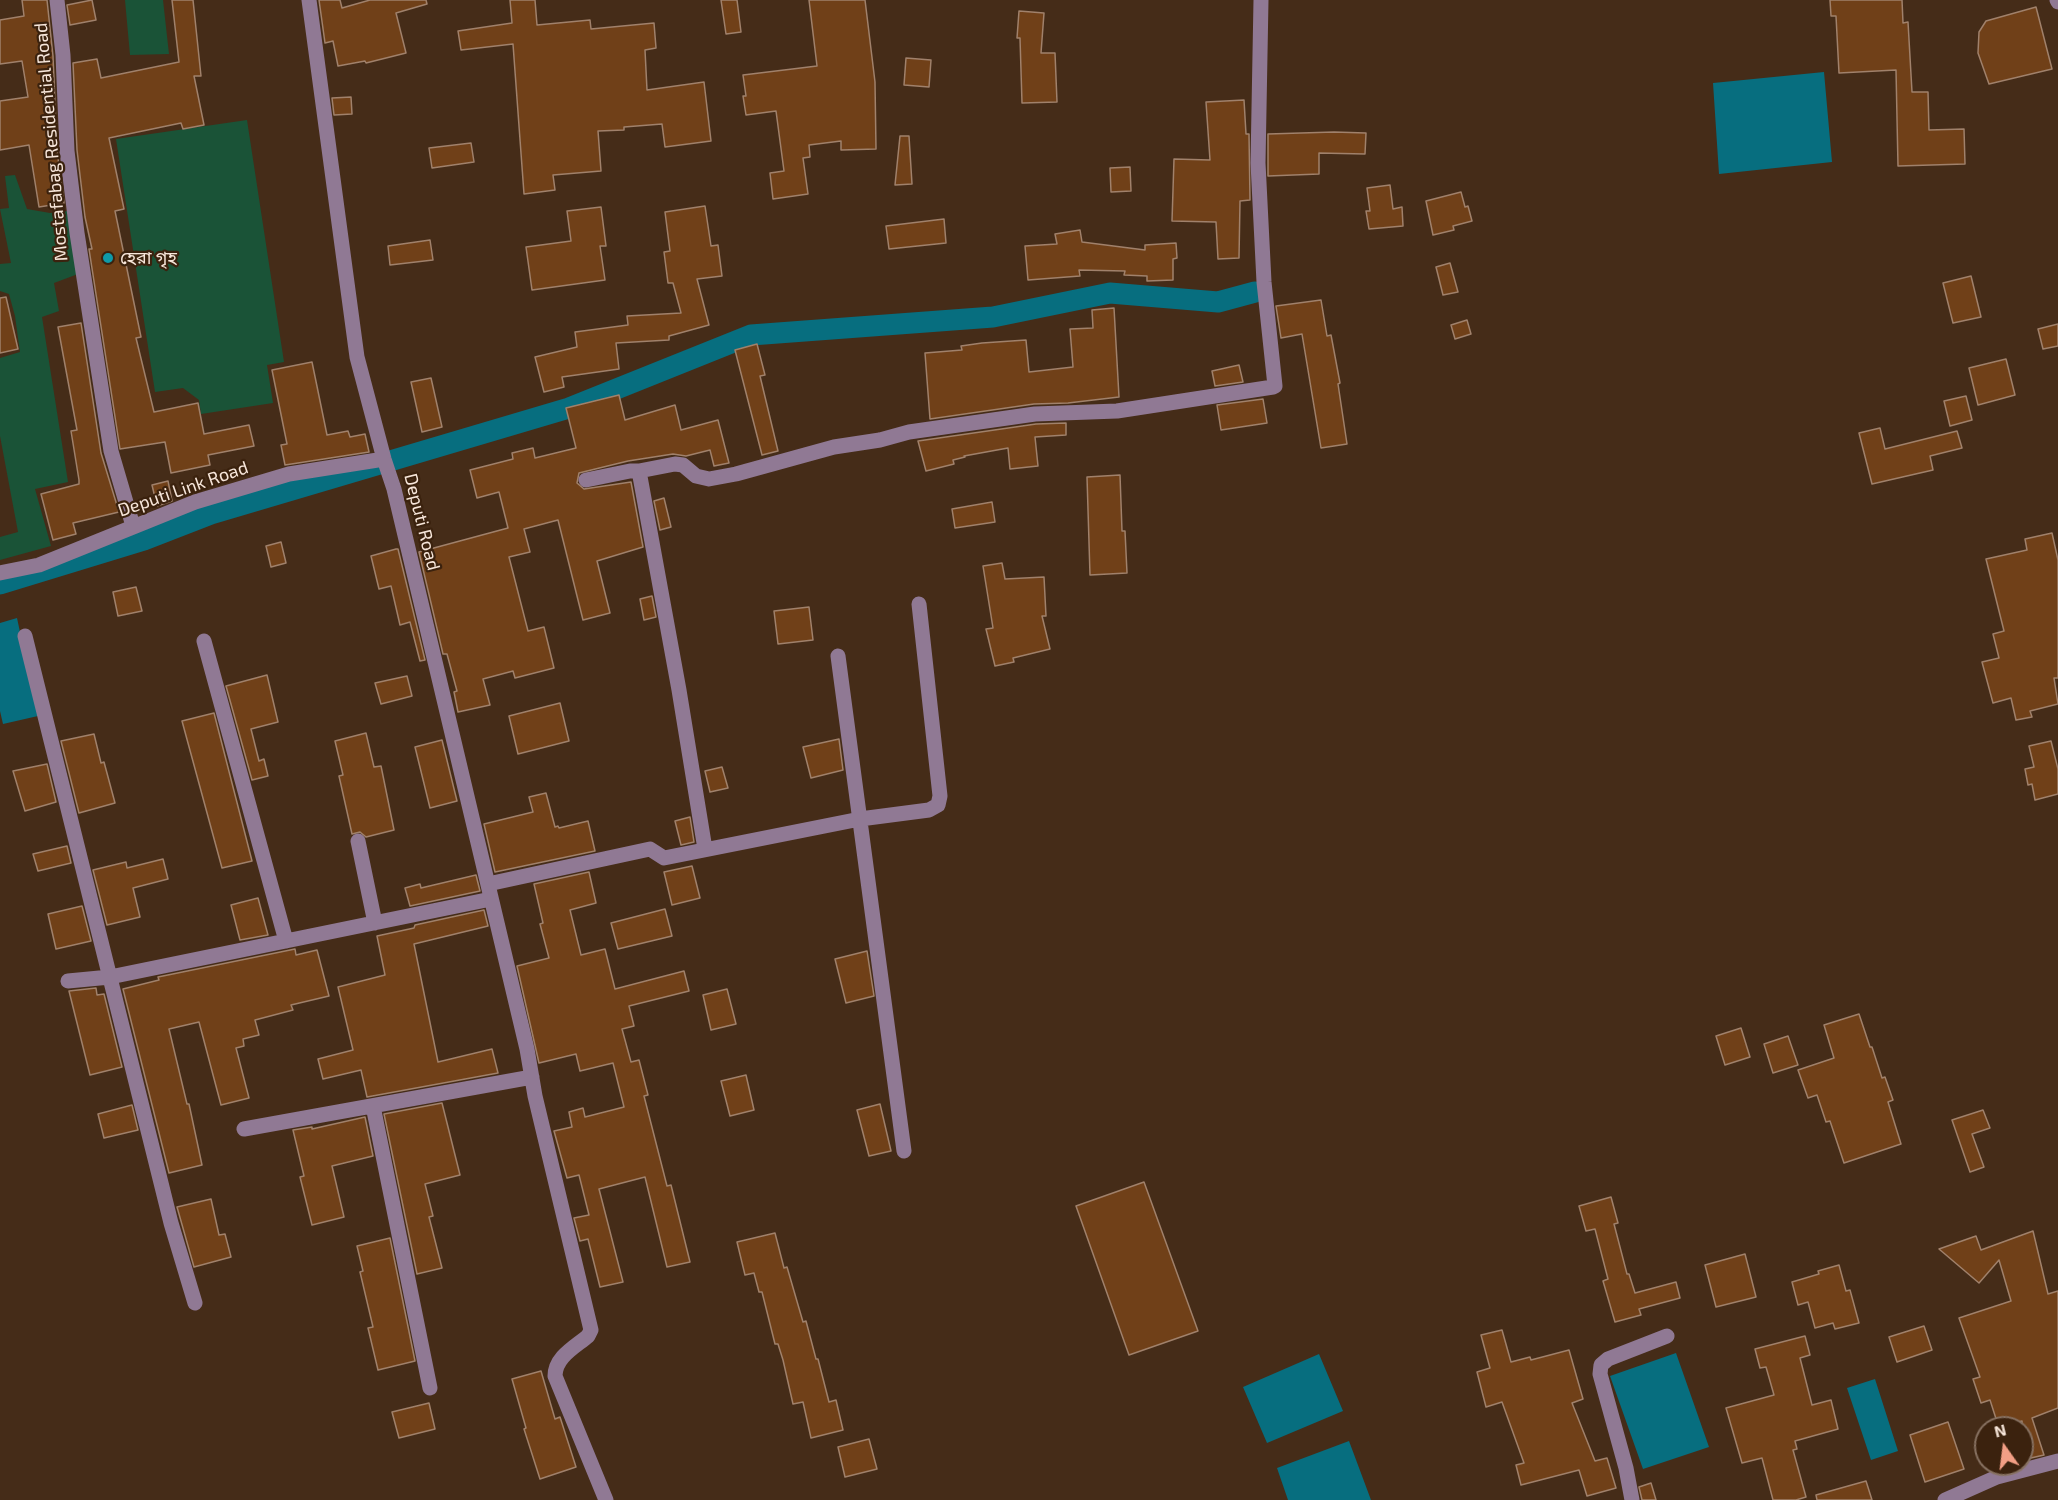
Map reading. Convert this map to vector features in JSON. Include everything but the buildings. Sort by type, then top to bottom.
[{"type":"street","name":"Mostafabag Residential Road","points":[[57,0],[63,55],[70,175],[77,233],[111,452],[133,526]]},
{"type":"street","name":"Deputi Road","points":[[309,0],[357,357],[394,489],[591,1330],[588,1336],[558,1360],[555,1376],[606,1500]]},
{"type":"street","points":[[586,480],[675,464],[683,465],[696,476],[709,478],[736,474],[834,447],[880,440],[909,432],[1035,414],[1118,411],[1275,386],[1264,282],[1258,164],[1262,0]]},
{"type":"street","name":"Deputi Link Road","points":[[0,573],[39,565],[195,502],[289,474],[384,459]]},
{"type":"street","points":[[639,471],[676,668],[705,849]]},
{"type":"street","points":[[68,981],[110,977],[375,923],[650,849],[664,858],[860,819],[929,810],[938,805],[940,796],[919,604]]},
{"type":"street","points":[[25,636],[171,1223],[195,1303]]},
{"type":"street","points":[[204,641],[286,941]]},
{"type":"street","points":[[838,656],[904,1151]]},
{"type":"street","points":[[358,841],[375,923]]},
{"type":"street","points":[[244,1129],[532,1077]]},
{"type":"street","points":[[373,1106],[430,1388]]},
{"type":"street","points":[[1632,1500],[1626,1468],[1600,1374],[1601,1365],[1608,1359],[1667,1336]]},
{"type":"street","points":[[1945,1500],[1997,1477],[2058,1461]]},
{"type":"green space","points":[[125,0],[163,0],[169,54],[130,55]]},
{"type":"green space","points":[[247,120],[284,362],[267,365],[273,403],[201,414],[199,400],[183,388],[155,392],[116,139]]},
{"type":"green space","points":[[15,175],[27,209],[50,213],[67,211],[78,274],[54,283],[59,311],[42,317],[68,482],[35,489],[51,546],[0,560],[0,537],[18,532],[0,436],[0,358],[20,352],[9,294],[0,291],[0,264],[11,263],[0,209],[9,208],[5,176]]},
{"type":"water","points":[[1824,72],[1832,162],[1719,174],[1713,83]]},
{"type":"water","points":[[17,618],[38,716],[3,724],[0,711],[0,623]]},
{"type":"water","points":[[1676,1353],[1709,1447],[1643,1469],[1610,1376]]},
{"type":"water","points":[[1319,1354],[1343,1411],[1267,1443],[1243,1387]]},
{"type":"water","points":[[1875,1379],[1898,1451],[1871,1460],[1847,1388]]},
{"type":"water","points":[[1349,1441],[1371,1500],[1288,1500],[1277,1468]]},
{"type":"waterway","points":[[0,584],[144,540],[211,514],[569,408],[751,335],[993,317],[1110,293],[1218,302],[1255,292]]},
{"type":"place","name":"হেরা গৃহ","points":[[108,258]]}]
